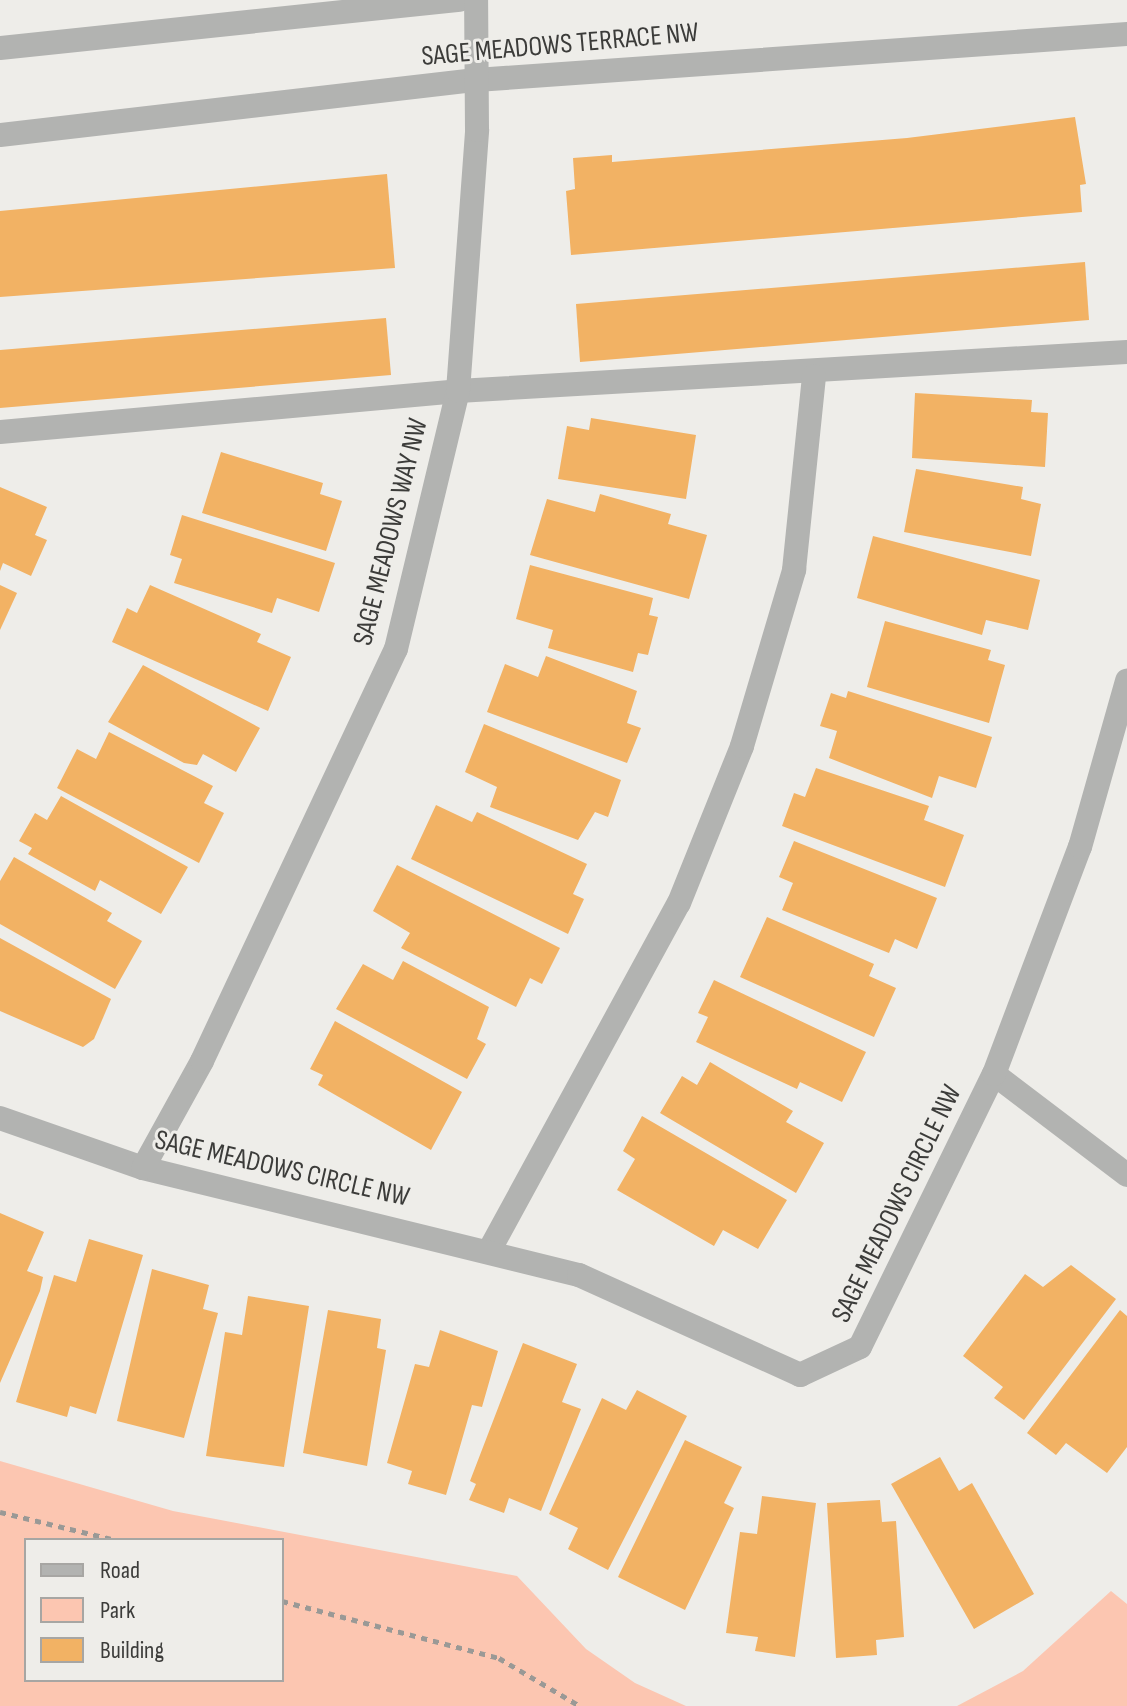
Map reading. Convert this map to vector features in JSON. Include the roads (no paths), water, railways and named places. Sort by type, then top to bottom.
[{"type":"street","name":"SAGE MEADOWS TERRACE NW","points":[[0,48],[460,0]]},
{"type":"street","name":"SAGE MEADOWS WAY NW","points":[[143,1168],[202,1061],[396,649],[458,391],[476,80],[476,0]]},
{"type":"street","name":"SAGE MEADOWS TERRACE NW","points":[[0,135],[476,80],[1127,34]]},
{"type":"street","points":[[0,432],[458,391],[814,376],[1127,352]]},
{"type":"street","points":[[489,1251],[679,903],[742,746],[794,570],[814,376]]},
{"type":"street","name":"SAGE MEADOWS CIRCLE NW","points":[[0,1118],[143,1168],[579,1275],[800,1375],[860,1347],[994,1074],[1080,847],[1127,681]]},
{"type":"street","points":[[994,1074],[1127,1175]]}]
